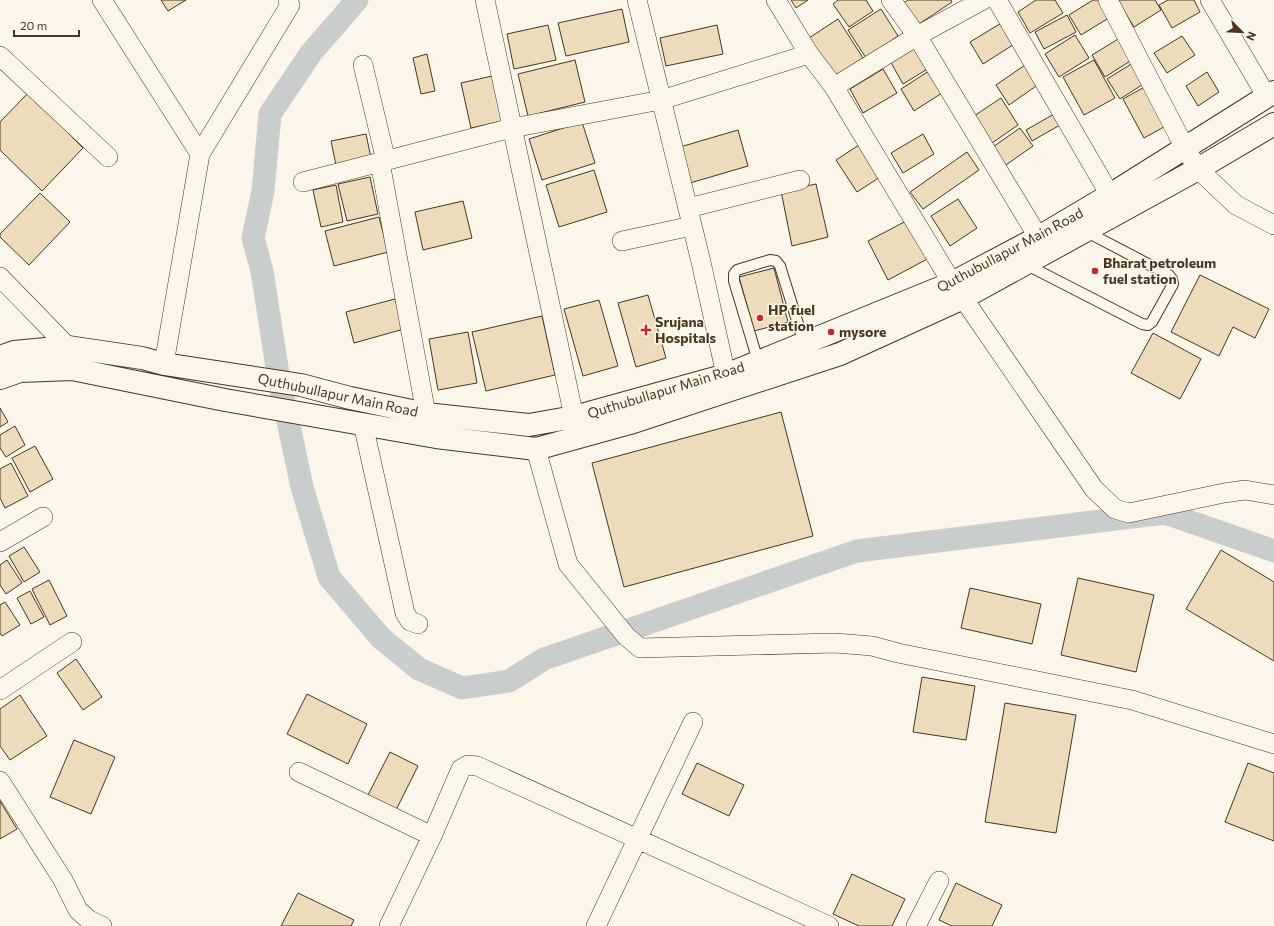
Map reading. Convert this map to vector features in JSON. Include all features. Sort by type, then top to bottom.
[{"type":"main road","name":"Quthubullapur Main Road","points":[[0,357],[14,352],[68,347],[142,358],[164,364],[301,385],[350,398],[426,414],[529,425],[574,417],[726,375],[804,343],[958,291],[1025,264],[1044,245],[1110,195],[1270,95]]},
{"type":"main road","name":"Quthubullapur Main Road","points":[[0,378],[20,371],[72,369],[225,400],[436,437],[536,449],[630,423],[840,354],[1044,245],[1085,232],[1198,169],[1274,124]]},
{"type":"main road","points":[[201,395],[202,370]]},
{"type":"main road","points":[[350,398],[356,423]]},
{"type":"street","points":[[102,0],[200,154]]},
{"type":"street","points":[[164,364],[200,154],[290,5],[288,0]]},
{"type":"street","points":[[485,0],[574,417]]},
{"type":"street","points":[[637,0],[690,217],[726,375]]},
{"type":"street","points":[[776,0],[809,54],[834,87],[958,291],[1094,489],[1115,508],[1129,513],[1245,490],[1274,495]]},
{"type":"street","points":[[891,0],[917,36],[1044,245]]},
{"type":"street","points":[[834,87],[917,36],[983,0]]},
{"type":"street","points":[[996,0],[1110,195]]},
{"type":"street","points":[[1108,0],[1185,148],[1198,169],[1236,205],[1274,225]]},
{"type":"street","points":[[1210,0],[1270,95]]},
{"type":"street","points":[[303,182],[512,128],[661,100],[809,54]]},
{"type":"street","points":[[0,56],[108,157]]},
{"type":"street","points":[[363,65],[383,162],[426,414]]},
{"type":"street","points":[[622,241],[800,180]]},
{"type":"street","points":[[0,277],[68,347]]},
{"type":"street","points":[[356,423],[405,613],[410,621],[418,624]]},
{"type":"street","points":[[536,449],[568,564],[626,636],[640,648],[835,643],[872,646],[898,653],[1132,700],[1274,744]]},
{"type":"street","points":[[0,542],[43,517]]},
{"type":"street","points":[[0,690],[72,642]]},
{"type":"street","points":[[596,926],[693,722]]},
{"type":"street","points":[[389,926],[432,836],[461,769],[468,765],[477,766],[829,926]]},
{"type":"street","points":[[299,772],[432,836]]},
{"type":"street","points":[[0,781],[63,880],[78,910],[89,920],[102,926]]},
{"type":"street","points":[[916,926],[940,881]]},
{"type":"lane","points":[[1025,264],[1142,324],[1148,325],[1152,322],[1173,284],[1172,279],[1169,275],[1085,232]]},
{"type":"lane","points":[[758,361],[734,281],[734,274],[738,270],[770,260],[776,261],[780,266],[804,343]]},
{"type":"building","points":[[161,0],[186,0],[168,11]]},
{"type":"building","points":[[791,0],[808,0],[796,8]]},
{"type":"building","points":[[838,0],[866,0],[873,11],[849,27],[833,4]]},
{"type":"building","points":[[908,0],[951,0],[952,2],[916,26],[902,4]]},
{"type":"building","points":[[1036,0],[1055,0],[1063,13],[1030,33],[1018,12]]},
{"type":"building","points":[[1093,0],[1102,0],[1112,16],[1081,35],[1069,15]]},
{"type":"building","points":[[1155,0],[1161,10],[1134,27],[1118,1]]},
{"type":"building","points":[[1168,0],[1194,0],[1200,12],[1172,28],[1159,5]]},
{"type":"building","points":[[622,9],[629,42],[566,56],[558,23]]},
{"type":"building","points":[[881,9],[898,36],[866,58],[848,30]]},
{"type":"building","points":[[1067,15],[1076,32],[1044,49],[1035,32]]},
{"type":"building","points":[[838,19],[863,58],[834,77],[809,38]]},
{"type":"building","points":[[1003,22],[1016,43],[983,64],[970,42]]},
{"type":"building","points":[[548,25],[556,60],[514,69],[507,34]]},
{"type":"building","points":[[717,25],[723,54],[666,66],[660,38]]},
{"type":"building","points":[[1075,35],[1089,58],[1059,77],[1045,54]]},
{"type":"building","points":[[1123,36],[1135,58],[1105,77],[1092,55]]},
{"type":"building","points":[[1182,36],[1195,55],[1167,73],[1154,53]]},
{"type":"building","points":[[915,44],[929,68],[903,84],[889,59]]},
{"type":"building","points":[[427,54],[435,91],[421,94],[413,58]]},
{"type":"building","points":[[575,60],[585,102],[528,116],[518,74]]},
{"type":"building","points":[[1094,60],[1115,98],[1084,115],[1063,77]]},
{"type":"building","points":[[1136,61],[1148,81],[1120,99],[1107,79]]},
{"type":"building","points":[[1025,65],[1039,84],[1009,105],[996,85]]},
{"type":"building","points":[[883,69],[897,93],[863,113],[850,89]]},
{"type":"building","points":[[929,71],[942,93],[914,111],[901,89]]},
{"type":"building","points":[[1207,72],[1219,92],[1198,106],[1186,86]]},
{"type":"building","points":[[492,76],[502,121],[471,128],[461,83]]},
{"type":"building","points":[[1150,84],[1171,123],[1144,138],[1123,99]]},
{"type":"building","points":[[28,93],[83,148],[42,191],[0,150],[0,122]]},
{"type":"building","points":[[1001,98],[1018,125],[992,143],[974,116]]},
{"type":"building","points":[[1054,114],[1060,125],[1032,141],[1026,130]]},
{"type":"building","points":[[582,122],[595,163],[542,180],[529,139]]},
{"type":"building","points":[[1020,128],[1033,146],[1003,167],[990,149]]},
{"type":"building","points":[[738,130],[748,166],[690,183],[680,147]]},
{"type":"building","points":[[366,134],[371,158],[336,165],[331,141]]},
{"type":"building","points":[[923,134],[934,154],[903,173],[891,153]]},
{"type":"building","points":[[859,145],[880,177],[857,192],[836,160]]},
{"type":"building","points":[[967,152],[979,170],[923,209],[910,192]]},
{"type":"building","points":[[594,170],[607,212],[559,227],[546,185]]},
{"type":"building","points":[[370,177],[378,214],[347,221],[338,184]]},
{"type":"building","points":[[816,184],[828,237],[792,246],[781,191]]},
{"type":"building","points":[[336,185],[343,222],[321,227],[313,190]]},
{"type":"building","points":[[40,193],[70,222],[29,265],[0,237],[0,234]]},
{"type":"building","points":[[958,199],[977,228],[950,246],[931,216]]},
{"type":"building","points":[[463,201],[472,238],[423,250],[415,212]]},
{"type":"building","points":[[379,217],[388,252],[334,266],[325,231]]},
{"type":"building","points":[[910,219],[931,257],[888,280],[868,241]]},
{"type":"building","points":[[774,268],[788,322],[754,331],[739,277]]},
{"type":"building","points":[[1200,275],[1269,309],[1255,338],[1233,327],[1219,356],[1171,332]]},
{"type":"building","points":[[648,295],[666,358],[636,367],[618,303]]},
{"type":"building","points":[[395,299],[404,329],[354,343],[346,312]]},
{"type":"building","points":[[599,300],[618,366],[583,376],[564,309]]},
{"type":"building","points":[[542,316],[555,375],[486,391],[472,332]]},
{"type":"building","points":[[468,332],[477,383],[438,390],[429,339]]},
{"type":"building","points":[[1153,333],[1201,359],[1180,399],[1131,373]]},
{"type":"building","points":[[0,408],[8,422],[0,427]]},
{"type":"building","points":[[781,412],[813,536],[624,587],[592,463]]},
{"type":"building","points":[[15,426],[25,445],[6,457],[0,448],[0,435]]},
{"type":"building","points":[[35,446],[53,479],[30,492],[12,458]]},
{"type":"building","points":[[11,463],[28,496],[5,508],[0,498],[0,469]]},
{"type":"building","points":[[24,547],[40,572],[24,582],[9,556]]},
{"type":"building","points":[[1221,550],[1274,582],[1274,661],[1186,609]]},
{"type":"building","points":[[7,560],[22,583],[6,594],[0,585],[0,565]]},
{"type":"building","points":[[1078,578],[1154,595],[1136,672],[1061,655]]},
{"type":"building","points":[[49,580],[67,616],[50,625],[32,589]]},
{"type":"building","points":[[970,588],[1041,604],[1032,644],[961,628]]},
{"type":"building","points":[[30,591],[44,617],[31,624],[17,598]]},
{"type":"building","points":[[5,602],[20,625],[2,636],[0,633],[0,605]]},
{"type":"building","points":[[76,659],[102,697],[83,710],[57,673]]},
{"type":"building","points":[[922,677],[975,686],[966,740],[913,732]]},
{"type":"building","points":[[307,694],[367,724],[348,764],[287,734]]},
{"type":"building","points":[[20,695],[47,736],[10,760],[0,746],[0,709]]},
{"type":"building","points":[[1005,703],[1076,715],[1056,833],[985,822]]},
{"type":"building","points":[[74,740],[115,757],[91,814],[50,797]]},
{"type":"building","points":[[390,752],[418,766],[395,812],[367,797]]},
{"type":"building","points":[[697,763],[744,785],[729,816],[682,794]]},
{"type":"building","points":[[1248,763],[1274,773],[1274,841],[1225,822]]},
{"type":"building","points":[[0,801],[17,829],[0,839]]},
{"type":"building","points":[[852,874],[905,899],[892,926],[859,926],[833,914]]},
{"type":"building","points":[[956,883],[1002,905],[992,926],[952,926],[939,920]]},
{"type":"building","points":[[298,893],[354,920],[351,926],[281,926]]},
{"type":"waterway","points":[[357,0],[311,53],[270,114],[263,191],[253,238],[262,271],[278,374],[302,487],[329,577],[381,638],[419,669],[462,688],[509,681],[544,659],[857,551],[1165,513],[1274,551]]},
{"type":"place","name":"Bharat petroleum fuel station","points":[[1095,271]]},
{"type":"place","name":"HP fuel station","points":[[760,318]]},
{"type":"place","name":"Srujana Hospitals","points":[[646,330]]},
{"type":"place","name":"mysore","points":[[831,332]]}]
